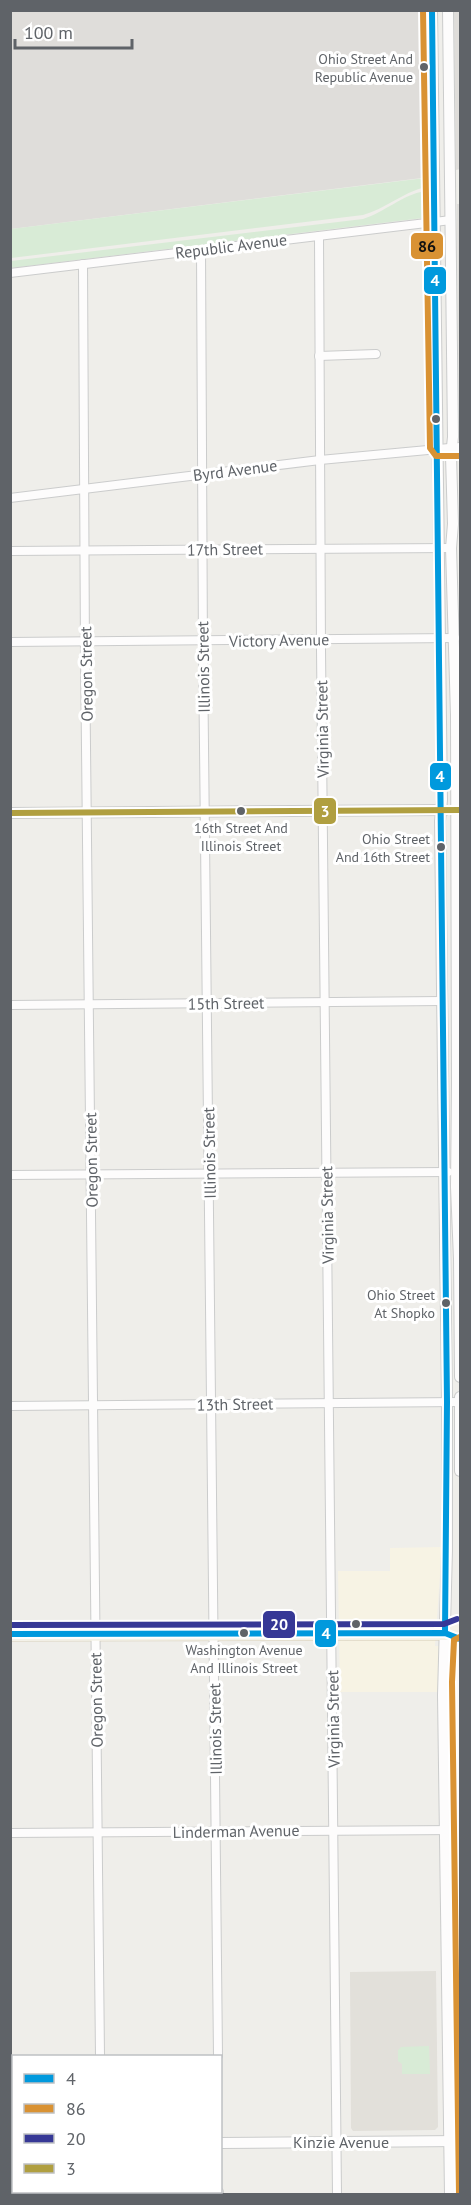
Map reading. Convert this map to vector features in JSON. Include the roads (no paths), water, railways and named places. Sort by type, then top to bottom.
[{"type":"main road","points":[[10,1634],[445,1633],[460,1628]]},
{"type":"main road","points":[[445,1633],[460,1639]]},
{"type":"street","points":[[432,10],[439,447],[445,548],[454,638],[458,810],[457,1084],[460,1377]]},
{"type":"street","points":[[448,10],[456,447],[453,524],[445,548],[439,638],[447,1402],[447,1551],[443,1695],[455,2141],[450,2194]]},
{"type":"street","points":[[433,87],[449,88]]},
{"type":"street","name":"Republic Avenue","points":[[10,273],[451,220]]},
{"type":"street","name":"Virginia Street","points":[[319,236],[322,810],[337,2194]]},
{"type":"street","name":"Illinois Street","points":[[201,250],[202,549],[218,2055]]},
{"type":"street","name":"Oregon Street","points":[[83,264],[100,2055]]},
{"type":"street","points":[[320,356],[376,354]]},
{"type":"street","name":"Byrd Avenue","points":[[10,498],[320,460],[456,447]]},
{"type":"street","name":"17th Street","points":[[10,551],[445,548]]},
{"type":"street","name":"Victory Avenue","points":[[10,642],[454,638]]},
{"type":"street","points":[[10,813],[458,810]]},
{"type":"street","name":"15th Street","points":[[10,1005],[442,1001]]},
{"type":"street","points":[[443,1076],[457,1084]]},
{"type":"street","points":[[10,1175],[458,1172]]},
{"type":"street","points":[[460,1397],[460,1471]]},
{"type":"street","name":"13th Street","points":[[10,1406],[460,1402]]},
{"type":"street","points":[[460,1646],[460,1982]]},
{"type":"street","name":"Linderman Avenue","points":[[10,1833],[460,1830]]},
{"type":"street","name":"Kinzie Avenue","points":[[222,2143],[455,2141]]},
{"type":"place","name":"Ohio Street And Republic Avenue","points":[[424,67]]},
{"type":"place","name":"16th Street And Illinois Street","points":[[241,811]]},
{"type":"place","name":"Ohio Street And 16th Street","points":[[441,847]]},
{"type":"place","name":"Ohio Street At Shopko","points":[[446,1303]]},
{"type":"place","name":"Washington Avenue And Illinois Street","points":[[244,1633]]}]
